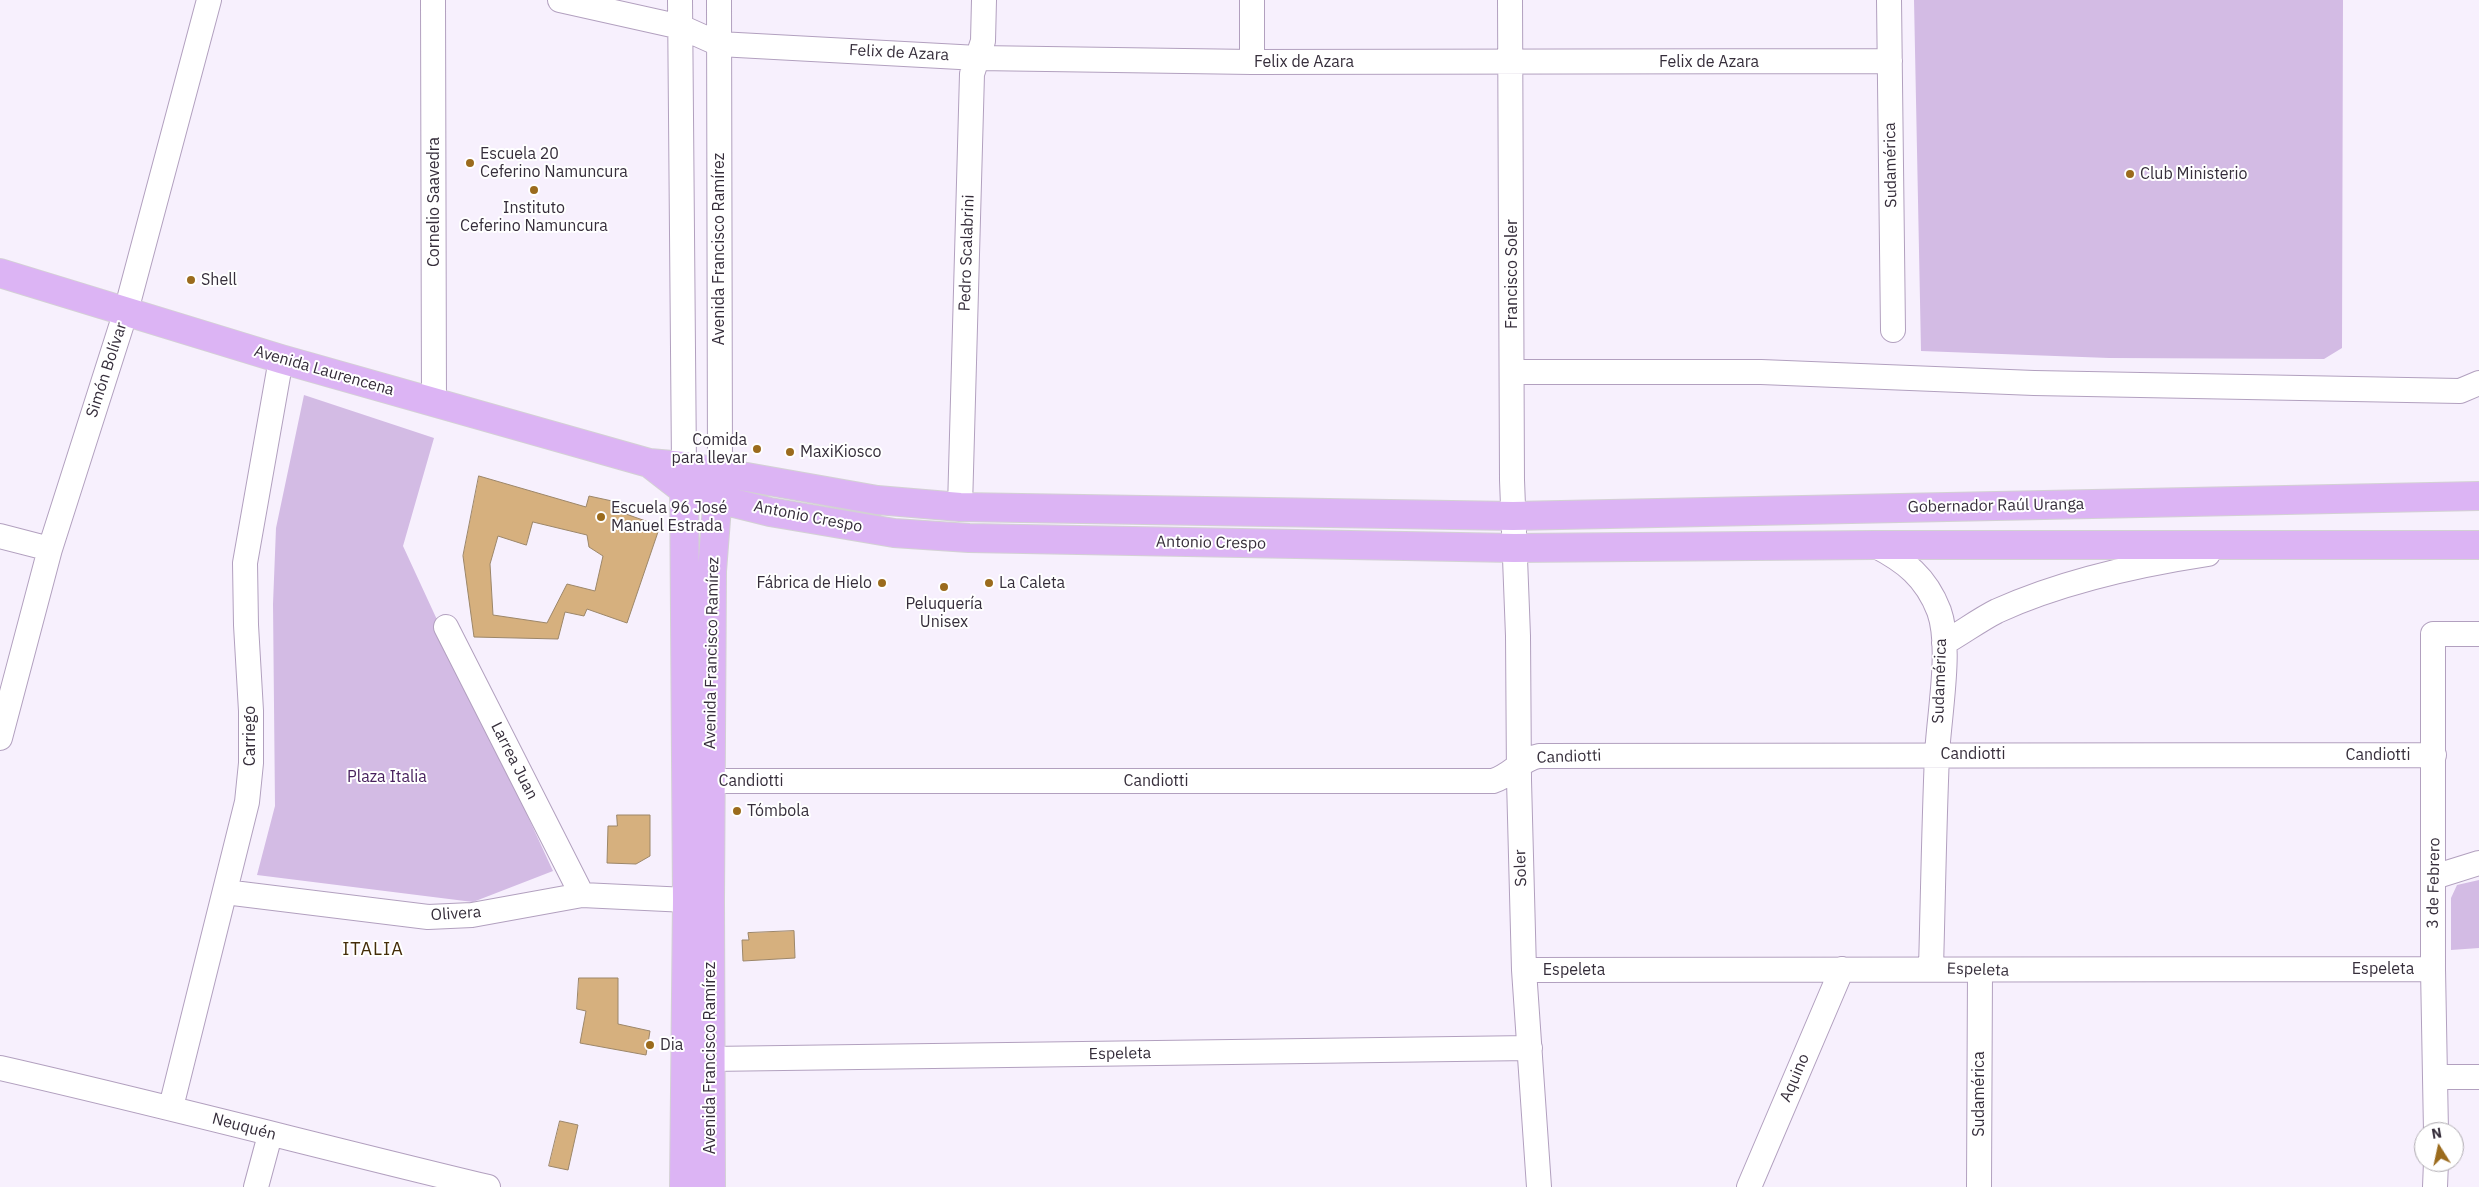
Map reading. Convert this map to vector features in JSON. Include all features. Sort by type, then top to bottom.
[{"type":"main road","name":"Avenida Laurencena","points":[[0,273],[281,359],[649,463]]},
{"type":"main road","name":"Antonio Crespo","points":[[649,463],[684,478],[719,485],[960,507],[1513,516]]},
{"type":"main road","name":"Avenida Francisco Ramírez","points":[[684,478],[686,900],[684,1187]]},
{"type":"main road","name":"Antonio Crespo","points":[[719,485],[770,512],[894,533],[969,538],[1514,548]]},
{"type":"main road","name":"Avenida Francisco Ramírez","points":[[711,1187],[709,1059],[712,571],[719,485]]},
{"type":"main road","name":"Gobernador Raúl Uranga","points":[[1513,516],[2479,496]]},
{"type":"main road","points":[[1514,548],[1874,545],[2479,545]]},
{"type":"street","name":"Simón Bolívar","points":[[0,738],[50,550],[126,311],[209,0]]},
{"type":"street","name":"Cornelio Saavedra","points":[[433,0],[434,403]]},
{"type":"street","points":[[560,0],[681,27],[719,44]]},
{"type":"street","name":"Avenida Francisco Ramírez","points":[[680,0],[684,478]]},
{"type":"street","name":"Avenida Francisco Ramírez","points":[[719,0],[719,485]]},
{"type":"street","name":"Pedro Scalabrini","points":[[960,507],[972,74],[983,41],[984,0]]},
{"type":"street","points":[[1252,0],[1252,62]]},
{"type":"street","name":"Francisco Soler","points":[[1510,0],[1514,548]]},
{"type":"street","name":"Sudamérica","points":[[1889,0],[1893,330]]},
{"type":"street","name":"Felix de Azara","points":[[719,44],[978,58],[1252,62],[1890,61]]},
{"type":"street","name":"Carriego","points":[[170,1107],[248,802],[251,763],[251,711],[245,564],[281,359]]},
{"type":"street","points":[[1513,372],[1761,372],[2034,383],[2460,391],[2479,383]]},
{"type":"street","points":[[0,536],[50,550]]},
{"type":"street","name":"Sudamérica","points":[[1874,545],[1902,560],[1925,583],[1939,612],[1944,643],[1937,754],[1931,968]]},
{"type":"street","points":[[1944,643],[1996,612],[2050,590],[2165,560],[2265,545]]},
{"type":"street","name":"Soler","points":[[1514,548],[1518,636],[1524,970],[1539,1187]]},
{"type":"street","name":"Larrea Juan","points":[[446,627],[582,895]]},
{"type":"street","name":"3 de Febrero","points":[[2436,1122],[2433,969],[2433,634],[2479,634]]},
{"type":"street","name":"Candiotti","points":[[710,781],[1494,781],[1511,774],[1531,757],[1539,756],[1937,754],[2434,755]]},
{"type":"street","points":[[2434,877],[2479,863]]},
{"type":"street","name":"Olivera","points":[[225,892],[428,917],[472,915],[582,895],[686,900]]},
{"type":"street","name":"Espeleta","points":[[1524,970],[1931,968],[1980,971],[2433,969]]},
{"type":"street","name":"Aquino","points":[[1749,1187],[1842,969]]},
{"type":"street","name":"Sudamérica","points":[[1979,1187],[1980,971]]},
{"type":"street","name":"Espeleta","points":[[709,1059],[1530,1048]]},
{"type":"street","name":"Neuquén","points":[[0,1068],[170,1107],[270,1135],[488,1187]]},
{"type":"street","points":[[2436,1077],[2479,1077]]},
{"type":"street","points":[[256,1187],[270,1135]]},
{"type":"street","points":[[2435,1187],[2436,1172]]},
{"type":"green space","name":"Club Ministerio","points":[[1914,0],[2343,0],[2342,348],[2324,359],[2109,358],[1921,351]]},
{"type":"green space","name":"Plaza Italia","points":[[304,395],[434,438],[403,546],[553,871],[473,902],[257,875],[275,806],[273,604],[276,528]]},
{"type":"green space","points":[[2479,880],[2479,948],[2451,950],[2451,898],[2457,885]]},
{"type":"building","points":[[479,476],[586,507],[589,496],[626,504],[623,513],[660,526],[627,623],[587,609],[584,616],[565,612],[558,639],[474,637],[463,556]],"holes":[[[533,522],[587,535],[589,547],[603,556],[595,591],[567,584],[547,623],[493,615],[490,564],[498,536],[526,545]]]},
{"type":"building","points":[[617,815],[650,815],[650,856],[636,864],[607,863],[608,826],[617,826]]},
{"type":"building","points":[[794,931],[795,958],[743,961],[742,940],[749,940],[748,933]]},
{"type":"building","points":[[579,978],[618,978],[618,1024],[650,1031],[646,1055],[580,1043],[586,1011],[577,1009]]},
{"type":"building","points":[[560,1121],[578,1125],[568,1170],[549,1166]]},
{"type":"place","name":"Escuela 20 Ceferino Namuncura","points":[[470,163]]},
{"type":"place","name":"Club Ministerio","points":[[2130,174]]},
{"type":"place","name":"Instituto Ceferino Namuncura","points":[[534,190]]},
{"type":"place","name":"Shell","points":[[191,280]]},
{"type":"place","name":"Comida para llevar","points":[[757,449]]},
{"type":"place","name":"MaxiKiosco","points":[[790,452]]},
{"type":"place","name":"Escuela 96 José Manuel Estrada","points":[[601,517]]},
{"type":"place","name":"Fábrica de Hielo","points":[[882,583]]},
{"type":"place","name":"La Caleta","points":[[989,583]]},
{"type":"place","name":"Peluquería Unisex","points":[[944,587]]},
{"type":"place","name":"Tómbola","points":[[737,811]]},
{"type":"place","name":"Dia","points":[[650,1045]]},
{"type":"district","name":"ITALIA","points":[[373,950]]}]
